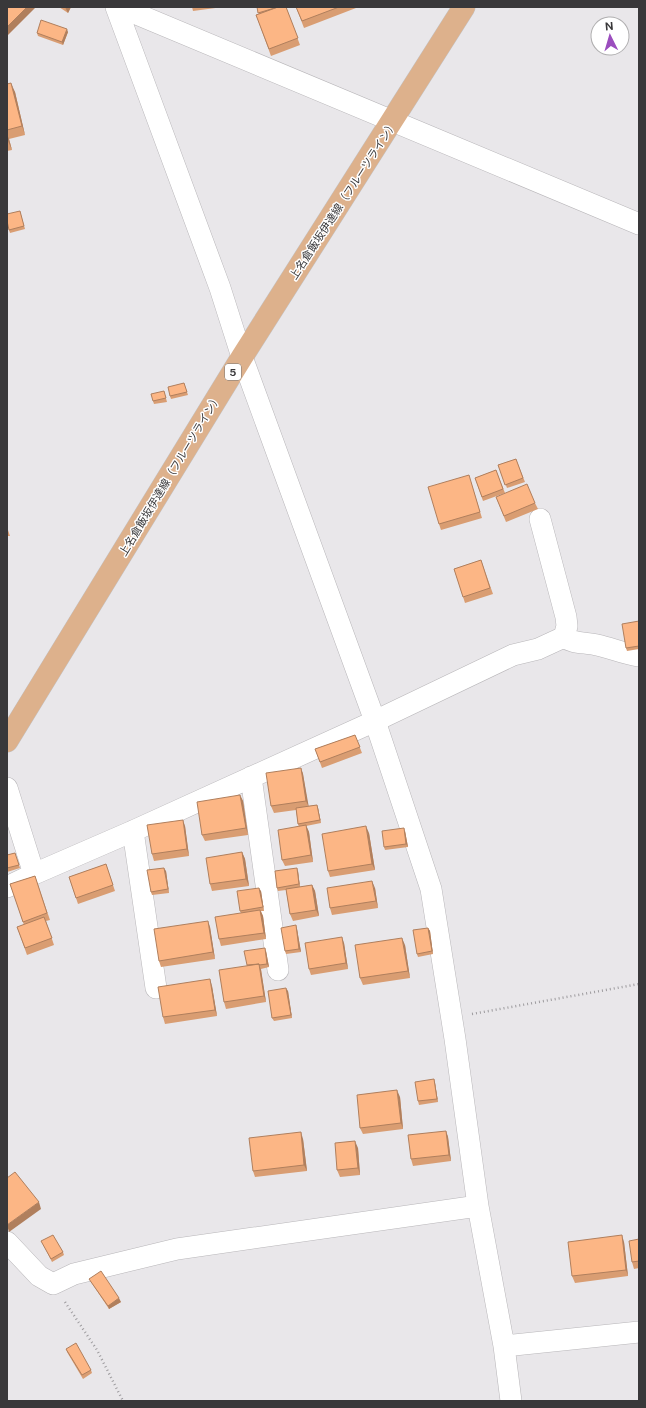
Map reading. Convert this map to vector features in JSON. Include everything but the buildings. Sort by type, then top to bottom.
[{"type":"main road","name":"上名倉飯坂伊達線（フルーツライン）","points":[[8,736],[242,357],[393,122],[464,7]]},
{"type":"street","points":[[116,7],[220,288],[242,357],[375,721],[431,889],[452,1018],[478,1206],[504,1346],[511,1401]]},
{"type":"street","points":[[120,7],[639,224]]},
{"type":"street","points":[[540,519],[566,617],[567,626],[564,638]]},
{"type":"street","points":[[7,887],[375,721],[513,655],[538,649],[564,638]]},
{"type":"street","points":[[564,638],[570,642],[596,644],[628,655],[639,656]]},
{"type":"street","points":[[251,777],[278,970]]},
{"type":"street","points":[[7,788],[34,874]]},
{"type":"street","points":[[133,831],[156,988]]},
{"type":"street","points":[[7,1242],[39,1276],[53,1284],[74,1274],[177,1250],[478,1206]]},
{"type":"street","points":[[504,1346],[639,1332]]},
{"type":"path","points":[[452,1018],[639,984]]},
{"type":"path","points":[[53,1284],[97,1350],[123,1401]]}]
